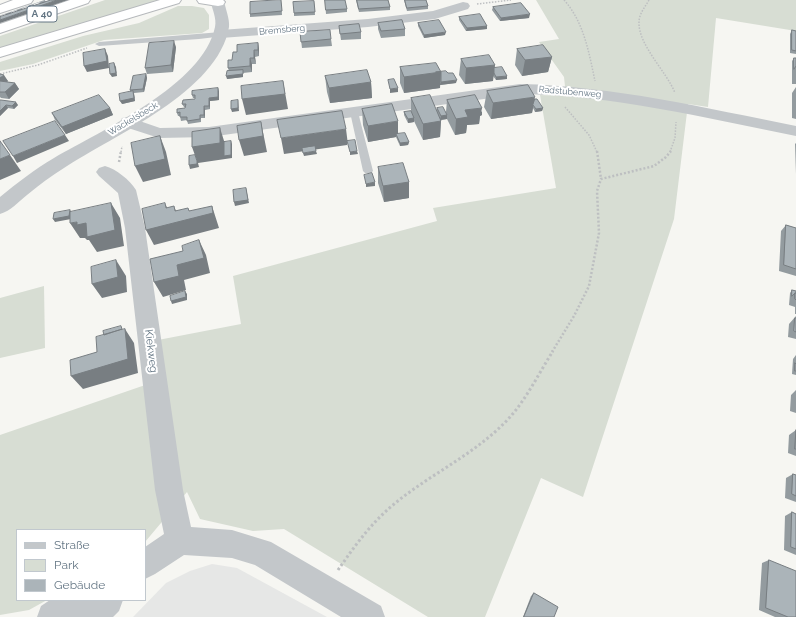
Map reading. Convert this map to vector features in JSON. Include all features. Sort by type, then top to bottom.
[{"type":"highway","name":"A 40","points":[[0,9],[26,0]]},
{"type":"highway","name":"A 40","points":[[0,29],[83,0]]},
{"type":"highway","points":[[0,53],[174,0]]},
{"type":"street","name":"Wackelsbeck","points":[[0,207],[59,163],[170,96],[192,78],[206,62],[221,34],[223,22],[213,1]]},
{"type":"street","name":"Bremsberg","points":[[221,34],[368,23],[435,15],[463,6]]},
{"type":"street","name":"Radstubenweg","points":[[128,122],[159,133],[209,132],[520,89],[546,89],[599,95],[676,107],[796,131]]},
{"type":"street","name":"Kiekweg","points":[[105,172],[127,190],[135,228],[169,490],[180,540]]},
{"type":"street","points":[[146,563],[180,540],[232,544],[261,552],[370,617]]},
{"type":"street","points":[[52,617],[77,601]]},
{"type":"street","points":[[92,617],[107,601]]},
{"type":"lane","name":"Bremsberg","points":[[99,44],[221,34]]},
{"type":"lane","points":[[354,112],[368,171]]},
{"type":"path","points":[[463,6],[511,0]]},
{"type":"path","points":[[564,0],[572,7],[581,27],[599,95]]},
{"type":"path","points":[[601,179],[657,166],[666,160],[672,152],[676,140],[676,107],[674,87],[651,53],[640,30],[640,14],[649,0]]},
{"type":"path","points":[[0,74],[38,65],[99,44]]},
{"type":"path","points":[[325,589],[360,538],[384,513],[412,490],[486,440],[510,417],[523,400],[574,316],[589,286],[599,233],[597,191],[601,179],[598,154],[590,136],[572,114],[546,89]]},
{"type":"path","points":[[105,172],[120,161],[122,140],[128,122]]},
{"type":"shaded area","points":[[212,564],[237,568],[327,617],[133,617],[166,583],[190,571]]},
{"type":"green space","points":[[105,0],[160,0],[0,48],[0,36]]},
{"type":"green space","points":[[536,0],[796,0],[796,31],[716,18],[708,107],[688,104],[674,219],[583,497],[541,478],[485,617],[428,617],[284,529],[253,531],[200,519],[187,492],[146,541],[146,529],[16,529],[16,601],[45,601],[29,610],[0,615],[0,435],[151,383],[158,340],[241,324],[233,276],[437,221],[433,208],[556,188],[540,95],[566,96],[564,77],[539,42],[559,39]]},
{"type":"green space","points":[[178,6],[204,8],[209,15],[209,29],[202,33],[104,40],[33,64],[0,71],[0,62],[83,36],[139,23]]},
{"type":"green space","points":[[44,286],[45,348],[0,358],[0,298]]},
{"type":"building","points":[[51,0],[57,0],[0,20],[0,17]]},
{"type":"building","points":[[281,0],[282,11],[250,14],[250,2]]},
{"type":"building","points":[[325,0],[345,0],[347,9],[326,10]]},
{"type":"building","points":[[357,0],[388,0],[390,7],[359,9]]},
{"type":"building","points":[[405,0],[426,0],[428,6],[407,8]]},
{"type":"building","points":[[314,1],[315,12],[294,13],[293,2]]},
{"type":"building","points":[[521,3],[530,14],[501,18],[493,7]]},
{"type":"building","points":[[480,14],[487,26],[467,28],[459,17]]},
{"type":"building","points":[[402,20],[405,29],[381,31],[378,23]]},
{"type":"building","points":[[439,20],[446,32],[424,35],[418,23]]},
{"type":"building","points":[[359,24],[361,32],[340,34],[339,26]]},
{"type":"building","points":[[330,30],[331,39],[301,42],[300,32]]},
{"type":"building","points":[[792,30],[796,31],[796,51],[792,50]]},
{"type":"building","points":[[174,41],[171,65],[145,68],[149,43]]},
{"type":"building","points":[[258,43],[258,50],[254,50],[254,58],[250,58],[250,66],[228,68],[228,60],[232,60],[233,52],[237,52],[237,45]]},
{"type":"building","points":[[543,45],[552,57],[525,60],[517,49]]},
{"type":"building","points":[[105,49],[107,61],[84,66],[83,53]]},
{"type":"building","points":[[489,55],[495,65],[466,68],[461,59]]},
{"type":"building","points":[[794,58],[796,58],[796,66],[794,69]]},
{"type":"building","points":[[114,63],[116,73],[110,74],[109,64]]},
{"type":"building","points":[[436,63],[441,72],[404,77],[400,67]]},
{"type":"building","points":[[502,67],[507,76],[496,77],[494,68]]},
{"type":"building","points":[[243,70],[243,74],[226,76],[227,71]]},
{"type":"building","points":[[367,70],[371,82],[329,88],[325,76]]},
{"type":"building","points":[[446,71],[448,73],[453,73],[457,80],[441,82],[441,72],[436,72]]},
{"type":"building","points":[[146,74],[143,89],[130,90],[133,76]]},
{"type":"building","points":[[394,79],[398,88],[390,89],[388,80]]},
{"type":"building","points":[[0,81],[15,83],[5,92],[0,92]]},
{"type":"building","points":[[283,81],[285,94],[242,99],[241,86]]},
{"type":"building","points":[[528,85],[535,97],[493,103],[487,91]]},
{"type":"building","points":[[218,88],[218,97],[209,98],[209,106],[204,106],[204,115],[200,115],[200,119],[187,121],[187,117],[180,117],[180,112],[177,113],[177,109],[185,108],[186,104],[182,104],[183,100],[195,99],[195,95],[192,95],[192,91]]},
{"type":"building","points":[[133,91],[134,98],[120,101],[119,94]]},
{"type":"building","points":[[99,95],[110,108],[62,127],[52,113]]},
{"type":"building","points":[[430,95],[441,121],[423,124],[411,98]]},
{"type":"building","points":[[475,95],[482,108],[465,110],[468,117],[456,119],[447,100]]},
{"type":"building","points":[[535,99],[537,99],[543,108],[536,109],[533,105]]},
{"type":"building","points":[[0,100],[16,102],[12,106],[6,105],[0,111]]},
{"type":"building","points":[[238,100],[238,108],[231,109],[231,101]]},
{"type":"building","points":[[392,104],[398,121],[368,126],[362,109]]},
{"type":"building","points":[[443,107],[447,115],[441,116],[437,108]]},
{"type":"building","points":[[342,111],[346,129],[281,138],[277,120]]},
{"type":"building","points":[[411,111],[414,118],[408,119],[404,112]]},
{"type":"building","points":[[55,121],[65,135],[13,156],[3,141]]},
{"type":"building","points":[[261,122],[263,136],[239,140],[237,126]]},
{"type":"building","points":[[220,128],[220,143],[192,147],[192,132]]},
{"type":"building","points":[[405,133],[409,142],[400,143],[396,134]]},
{"type":"building","points":[[160,136],[165,159],[135,166],[131,143]]},
{"type":"building","points":[[355,140],[357,151],[350,152],[347,141]]},
{"type":"building","points":[[0,141],[10,155],[0,159]]},
{"type":"building","points":[[231,141],[231,155],[224,156],[224,142]]},
{"type":"building","points":[[315,146],[316,151],[303,153],[302,148]]},
{"type":"building","points":[[195,155],[197,164],[189,165],[189,156]]},
{"type":"building","points":[[403,163],[409,182],[383,186],[378,167]]},
{"type":"building","points":[[372,173],[375,182],[366,184],[364,175]]},
{"type":"building","points":[[246,188],[248,200],[234,202],[233,190]]},
{"type":"building","points":[[111,203],[115,230],[87,237],[86,223],[77,225],[77,222],[70,223],[70,212]]},
{"type":"building","points":[[165,203],[166,208],[174,206],[175,211],[188,208],[189,211],[212,206],[213,213],[146,230],[142,209]]},
{"type":"building","points":[[70,210],[69,216],[53,219],[54,213]]},
{"type":"building","points":[[786,225],[796,228],[796,269],[784,265]]},
{"type":"building","points":[[199,240],[204,258],[177,265],[179,276],[154,282],[150,259],[183,251],[182,246]]},
{"type":"building","points":[[116,260],[118,277],[92,284],[91,267]]},
{"type":"building","points":[[792,290],[796,291],[796,293],[792,296]]},
{"type":"building","points":[[185,291],[186,297],[171,301],[170,296]]},
{"type":"building","points":[[796,318],[796,332],[794,331]]},
{"type":"building","points":[[121,326],[122,329],[104,335],[103,331]]},
{"type":"building","points":[[125,329],[128,359],[71,376],[70,360],[97,352],[96,337]]},
{"type":"building","points":[[793,474],[796,475],[796,496],[792,494]]},
{"type":"building","points":[[792,512],[796,514],[796,549],[791,547]]},
{"type":"building","points":[[769,560],[796,571],[796,617],[788,617],[766,608]]},
{"type":"building","points":[[534,593],[558,607],[554,617],[524,617]]},
{"type":"railway","points":[[0,17],[49,0]]}]
